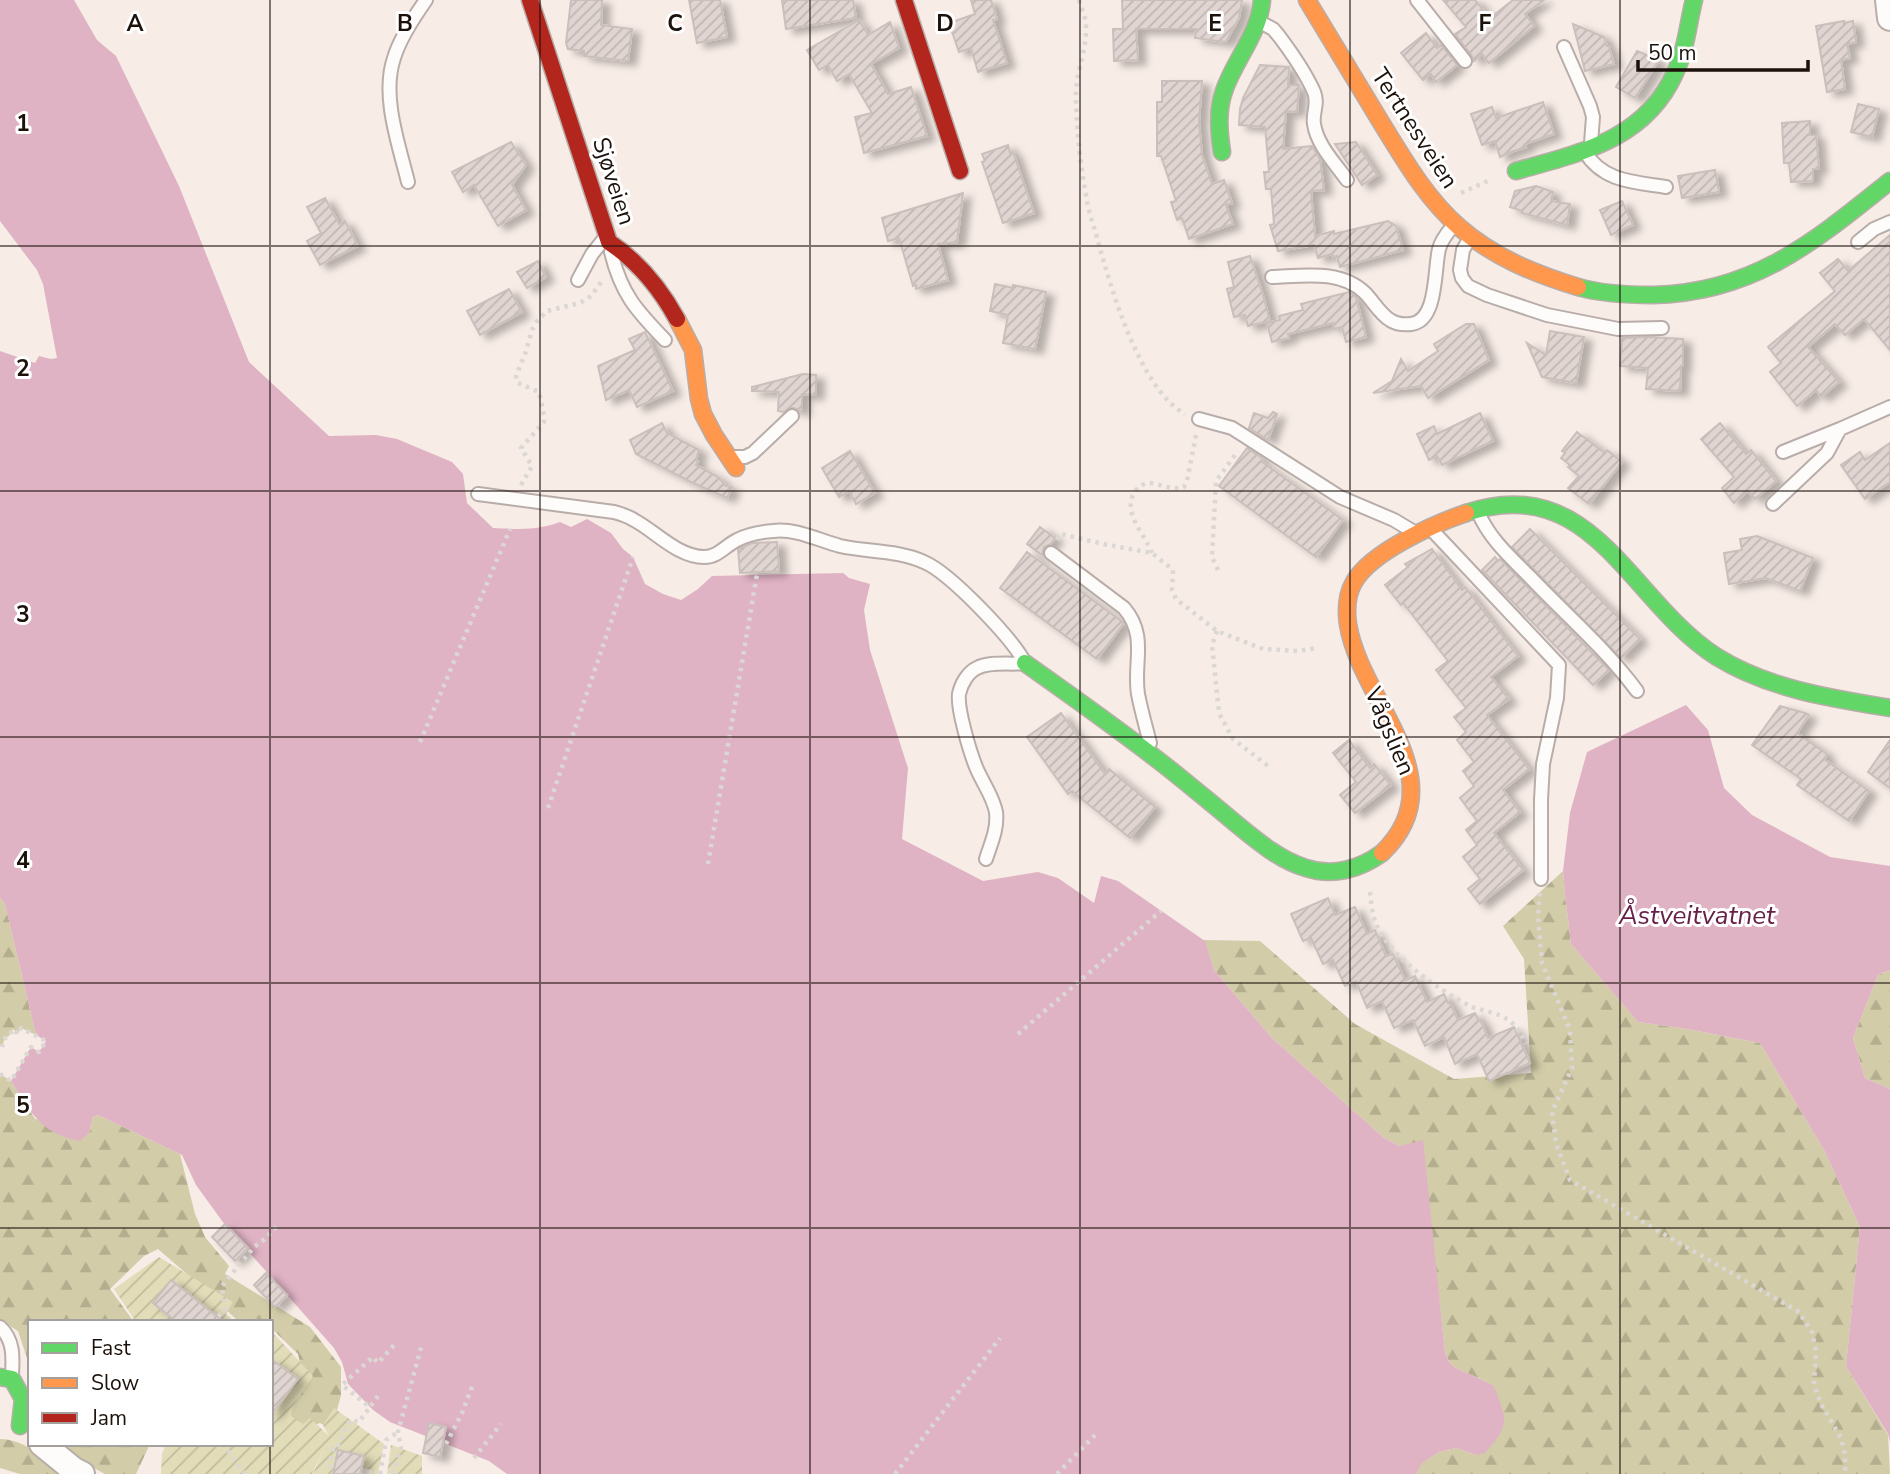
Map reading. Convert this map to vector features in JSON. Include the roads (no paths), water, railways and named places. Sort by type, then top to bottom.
[{"type":"street","name":"Sjøveien","points":[[530,0],[608,238],[641,266],[672,309],[692,346],[703,414],[720,447],[732,462]]},
{"type":"street","points":[[905,0],[960,171]]},
{"type":"street","points":[[1222,152],[1219,126],[1223,92],[1255,34],[1262,12],[1262,0]]},
{"type":"street","name":"Tertnesveien","points":[[1307,0],[1411,171],[1440,208],[1471,236],[1509,262],[1560,282],[1622,295],[1653,297],[1710,289],[1741,279],[1780,261],[1828,231],[1890,181]]},
{"type":"street","points":[[1516,171],[1587,151],[1616,139],[1637,125],[1657,106],[1676,71],[1694,0]]},
{"type":"street","points":[[1888,0],[1890,18]]},
{"type":"street","name":"Vågslien","points":[[1025,663],[1154,757],[1269,849],[1310,870],[1327,872],[1342,871],[1374,860],[1389,847],[1405,824],[1413,794],[1412,776],[1399,740],[1350,635],[1348,599],[1356,580],[1378,558],[1423,531],[1477,509],[1515,504],[1541,507],[1560,513],[1577,523],[1597,541],[1689,635],[1736,668],[1777,684],[1890,708]]},
{"type":"street","points":[[6,1378],[23,1399],[17,1429]]},
{"type":"street","points":[[44,1446],[76,1473]]},
{"type":"lane","points":[[408,182],[392,118],[390,73],[402,39],[426,0]]},
{"type":"lane","points":[[1418,0],[1465,61]]},
{"type":"lane","points":[[1259,22],[1273,29],[1279,36],[1314,91],[1317,103],[1313,121],[1316,134],[1347,180]]},
{"type":"lane","points":[[1564,47],[1590,106],[1593,126],[1587,151],[1591,163],[1608,175],[1666,187]]},
{"type":"lane","points":[[1857,242],[1874,229],[1890,222]]},
{"type":"lane","points":[[1272,277],[1316,275],[1340,278],[1366,293],[1388,319],[1397,324],[1416,324],[1430,307],[1439,248],[1455,223]]},
{"type":"lane","points":[[1471,236],[1463,250],[1460,270],[1468,286],[1547,315],[1618,329],[1662,328]]},
{"type":"lane","points":[[578,280],[592,254],[608,238]]},
{"type":"lane","points":[[608,238],[623,288],[640,314],[665,341]]},
{"type":"lane","points":[[623,288],[628,288],[637,281],[641,266]]},
{"type":"lane","points":[[1783,452],[1890,407]]},
{"type":"lane","points":[[732,462],[752,453],[792,416]]},
{"type":"lane","points":[[1198,423],[1232,428],[1340,497],[1423,531],[1559,665],[1557,698],[1543,764],[1541,879]]},
{"type":"lane","points":[[1773,505],[1827,453],[1840,429]]},
{"type":"lane","points":[[478,494],[614,512],[633,519],[682,551],[703,557],[717,555],[733,541],[746,536],[775,530],[792,531],[850,548],[907,556],[941,572],[1019,651],[1025,663],[979,667],[970,672],[959,692],[959,704],[976,766],[996,811],[997,827],[986,859]]},
{"type":"lane","points":[[1477,509],[1485,528],[1504,551],[1618,666],[1637,691]]},
{"type":"lane","points":[[1051,553],[1124,608],[1132,619],[1139,644],[1138,692],[1154,757]]},
{"type":"lane","points":[[0,1327],[7,1334],[13,1352],[6,1378]]},
{"type":"water","points":[[0,0],[74,0],[97,40],[116,56],[179,186],[249,362],[329,436],[376,435],[397,439],[452,462],[463,474],[467,503],[493,528],[535,528],[560,522],[571,527],[587,519],[611,533],[633,557],[645,584],[681,600],[712,576],[843,573],[849,578],[870,584],[864,610],[870,650],[908,768],[902,839],[983,881],[1038,872],[1058,878],[1094,903],[1101,876],[1118,881],[1205,941],[1214,970],[1272,1038],[1384,1138],[1400,1146],[1423,1140],[1445,1352],[1454,1367],[1493,1385],[1503,1414],[1503,1428],[1485,1453],[1476,1455],[1456,1448],[1439,1452],[1422,1463],[1416,1474],[507,1474],[489,1461],[390,1422],[373,1410],[348,1384],[342,1362],[334,1348],[225,1225],[196,1185],[182,1155],[98,1115],[93,1117],[89,1133],[80,1141],[55,1133],[38,1120],[11,1081],[31,1047],[39,1052],[46,1041],[36,1035],[5,904],[0,898],[0,351],[35,363],[39,356],[57,358],[43,284],[37,270],[0,221]]},
{"type":"water","name":"Åstveitvatnet","points":[[1686,705],[1708,730],[1724,788],[1752,815],[1830,857],[1890,866],[1890,970],[1878,975],[1853,1038],[1865,1078],[1890,1089],[1890,1442],[1888,1434],[1846,1366],[1860,1227],[1824,1150],[1760,1043],[1638,1022],[1571,944],[1563,871],[1570,813],[1587,752]]}]
